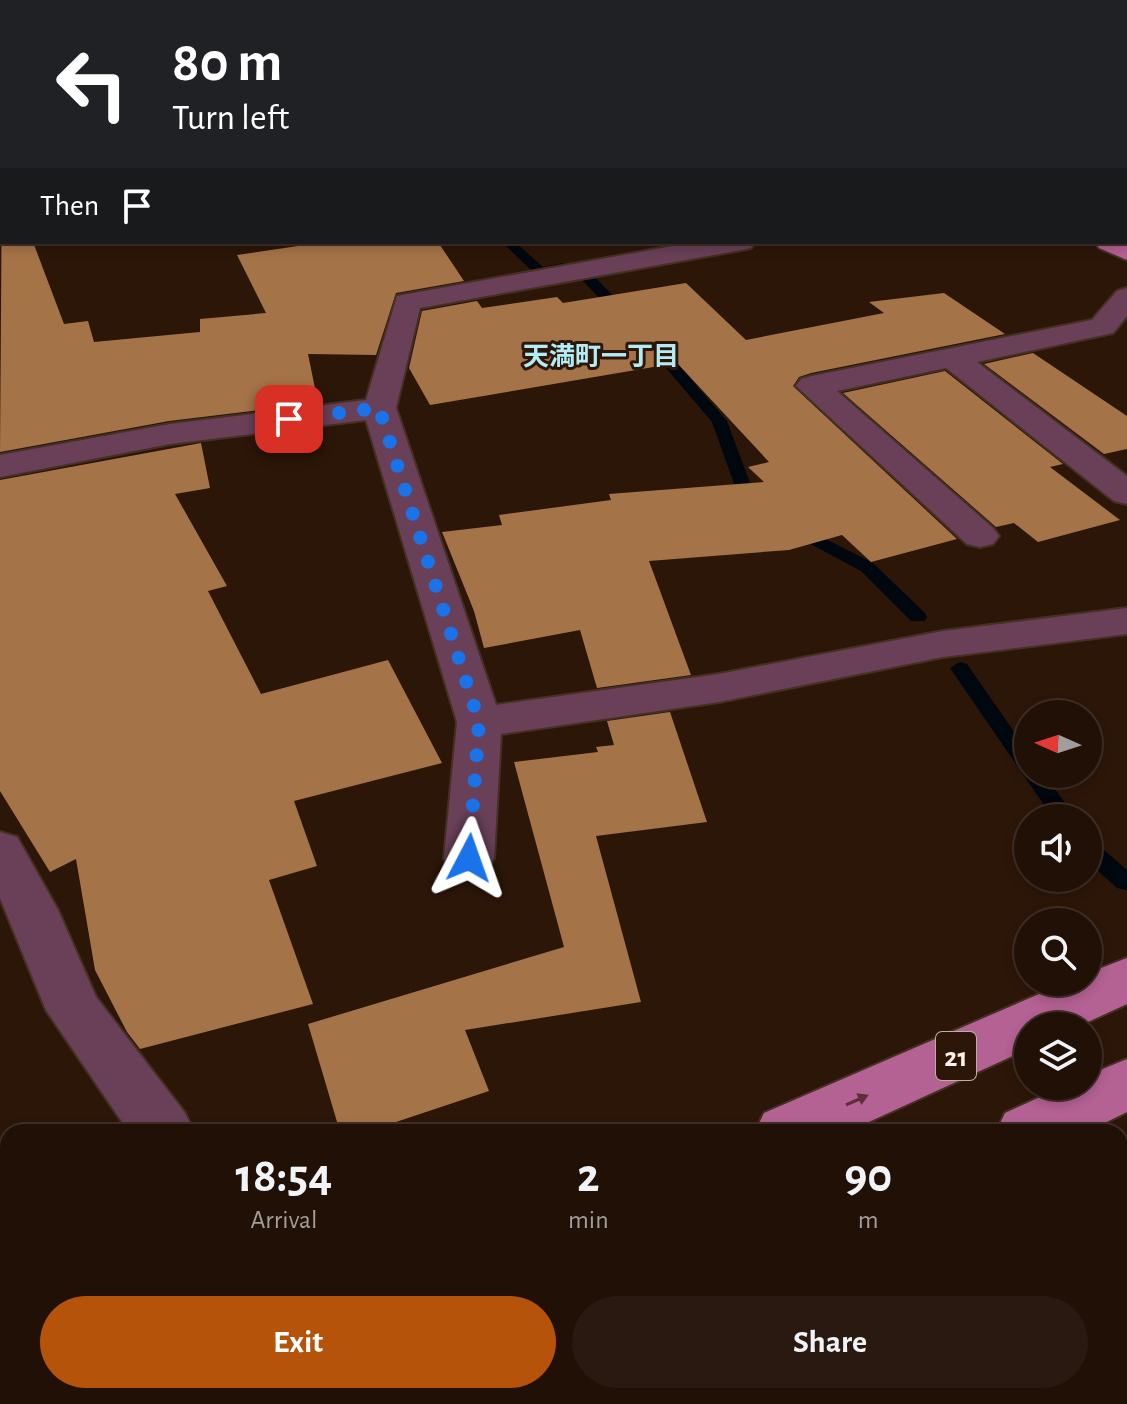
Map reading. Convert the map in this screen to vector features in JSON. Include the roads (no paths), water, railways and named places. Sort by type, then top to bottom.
[{"type":"main road","name":"21","points":[[803,1124],[1127,980]]},
{"type":"main road","points":[[1043,1124],[1127,1084]]},
{"type":"street","points":[[469,858],[479,722],[379,408],[389,385],[396,337],[407,302],[730,244]]},
{"type":"street","points":[[980,536],[812,386],[1102,327],[1127,297]]},
{"type":"street","points":[[952,358],[1127,493]]},
{"type":"street","points":[[0,466],[170,434],[379,408]]},
{"type":"street","points":[[479,722],[719,688],[943,644],[1127,621]]},
{"type":"street","points":[[0,850],[32,910],[74,1010],[158,1124]]},
{"type":"waterway","points":[[510,244],[540,271],[563,267]]},
{"type":"waterway","points":[[586,276],[623,314]]},
{"type":"waterway","points":[[654,345],[719,421],[745,492],[755,505]]},
{"type":"waterway","points":[[796,529],[867,567],[918,617]]},
{"type":"waterway","points":[[960,668],[1014,747]]},
{"type":"waterway","points":[[1043,788],[1055,804]]},
{"type":"waterway","points":[[1102,861],[1125,882]]},
{"type":"district","name":"天満町一丁目","points":[[601,356]]}]
